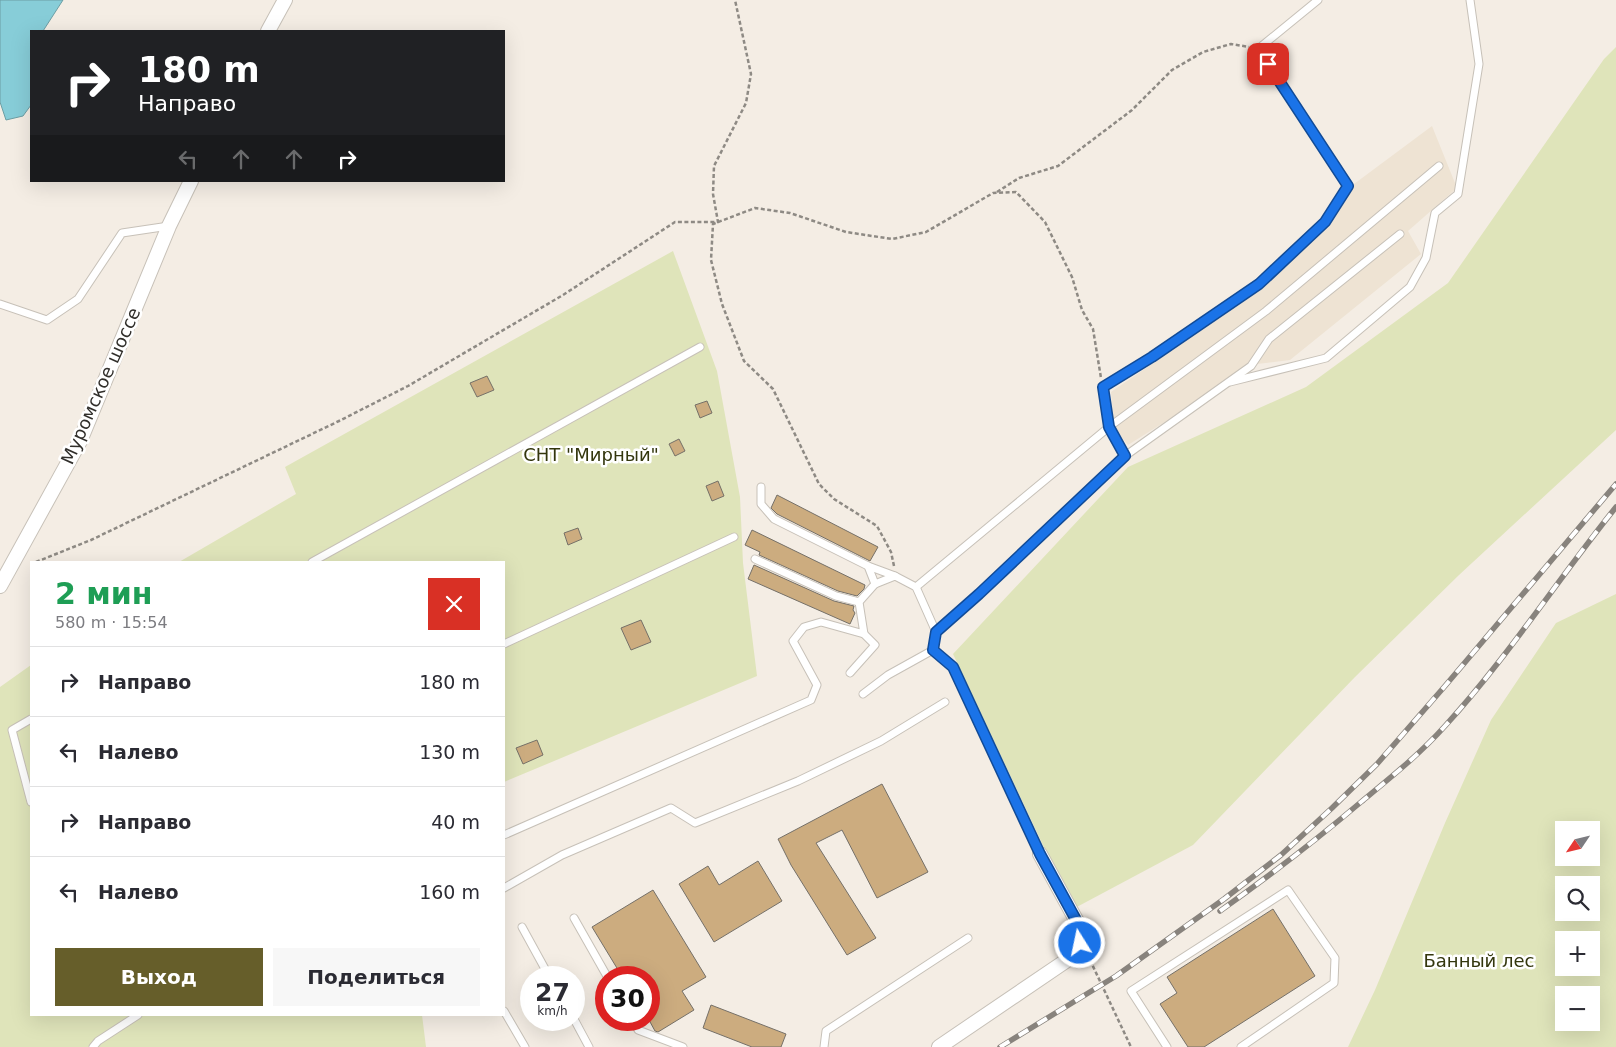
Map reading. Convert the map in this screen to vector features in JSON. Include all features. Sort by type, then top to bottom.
[{"type":"street","points":[[269,30],[286,0]]},
{"type":"street","name":"Муромское шоссе","points":[[0,586],[80,441],[169,226],[191,182]]},
{"type":"street","points":[[939,1047],[1079,952],[1081,929],[1040,854]]},
{"type":"lane","points":[[1125,456],[1109,427],[1103,387],[1152,357],[1259,284],[1325,222],[1348,186],[1258,49],[1318,0]]},
{"type":"lane","points":[[1227,383],[1326,358],[1410,287],[1426,258],[1435,213],[1458,194],[1479,64],[1470,0]]},
{"type":"lane","points":[[916,587],[1109,427],[1266,311],[1439,166]]},
{"type":"lane","points":[[0,304],[47,320],[78,300],[122,233],[169,226]]},
{"type":"lane","points":[[936,632],[1125,456],[1250,366],[1269,339],[1400,234]]},
{"type":"lane","points":[[314,561],[700,347]]},
{"type":"lane","points":[[762,487],[761,504],[774,519],[868,566],[896,576],[916,587],[936,632],[933,650]]},
{"type":"lane","points":[[505,644],[734,537]]},
{"type":"lane","points":[[755,559],[836,596],[860,602]]},
{"type":"lane","points":[[868,566],[875,584]]},
{"type":"lane","points":[[864,634],[860,602],[875,584],[896,576]]},
{"type":"lane","points":[[505,835],[811,700],[817,685],[793,641],[804,627],[821,622],[864,634],[876,645],[850,673]]},
{"type":"lane","points":[[863,694],[888,675],[933,650]]},
{"type":"lane","points":[[933,650],[953,667],[1040,854]]},
{"type":"lane","points":[[505,887],[562,855],[671,808],[695,823],[798,781],[882,741],[945,702]]},
{"type":"lane","points":[[30,720],[12,730],[30,798]]},
{"type":"lane","points":[[1167,1047],[1131,991],[1288,890],[1336,958],[1334,984],[1242,1047]]},
{"type":"lane","points":[[574,918],[601,966]]},
{"type":"lane","points":[[522,927],[543,966]]},
{"type":"lane","points":[[824,1047],[826,1031],[968,938]]},
{"type":"lane","points":[[505,1014],[525,1047]]},
{"type":"lane","points":[[93,1047],[98,1041],[136,1016]]},
{"type":"lane","points":[[580,1031],[589,1047]]},
{"type":"lane","points":[[641,1031],[684,1047]]},
{"type":"path","points":[[718,222],[713,194],[714,166],[746,103],[751,74],[735,0]]},
{"type":"path","points":[[996,193],[1019,178],[1058,166],[1132,110],[1172,70],[1203,52],[1231,44],[1258,49]]},
{"type":"path","points":[[896,576],[891,552],[877,526],[834,500],[819,484],[774,389],[744,361],[722,304],[711,260],[713,224],[755,208],[790,214],[846,232],[892,239],[926,232],[993,193],[1016,192],[1045,222],[1072,277],[1082,310],[1093,329],[1103,387]]},
{"type":"path","points":[[38,561],[91,540],[408,386],[563,294],[675,222],[718,222]]},
{"type":"path","points":[[1080,943],[1131,1047]]},
{"type":"shaded area","points":[[1432,126],[1457,188],[1408,231],[1421,254],[1290,360],[1257,364],[1128,445],[1114,429],[1111,392],[1263,288],[1326,227],[1354,184]]},
{"type":"green space","points":[[1616,47],[1616,430],[1459,575],[1355,677],[1193,845],[1073,909],[953,654],[1128,467],[1306,387],[1448,283],[1604,59]]},
{"type":"green space","name":"СНТ \"Мирный\"","points":[[673,251],[717,371],[740,497],[743,563],[757,676],[505,782],[505,561],[181,561],[296,494],[285,467]]},
{"type":"green space","name":"Банный лес","points":[[1616,594],[1616,1047],[1348,1047],[1375,990],[1445,823],[1491,720],[1556,623]]},
{"type":"green space","points":[[30,666],[30,1016],[422,1016],[426,1047],[0,1047],[0,687]]},
{"type":"water","points":[[0,0],[63,0],[44,30],[30,30],[30,106],[23,116],[6,120],[0,102]]},
{"type":"building","points":[[487,376],[494,390],[477,397],[470,383]]},
{"type":"building","points":[[707,401],[712,413],[700,418],[695,405]]},
{"type":"building","points":[[679,439],[685,451],[675,456],[669,444]]},
{"type":"building","points":[[718,481],[724,496],[712,501],[706,486]]},
{"type":"building","points":[[777,495],[878,547],[870,561],[777,514],[771,508]]},
{"type":"building","points":[[578,528],[582,539],[568,545],[564,533]]},
{"type":"building","points":[[752,530],[865,585],[864,589],[857,596],[838,591],[759,555],[760,552],[745,545]]},
{"type":"building","points":[[754,565],[834,601],[854,606],[853,610],[855,613],[850,624],[748,579]]},
{"type":"building","points":[[641,620],[651,642],[631,650],[621,628]]},
{"type":"building","points":[[537,740],[543,755],[523,764],[516,748]]},
{"type":"building","points":[[882,784],[928,872],[877,898],[842,830],[816,843],[876,938],[847,955],[791,865],[778,839]]},
{"type":"building","points":[[758,861],[782,901],[714,942],[679,884],[708,866],[719,885]]},
{"type":"building","points":[[653,890],[706,977],[682,991],[694,1010],[660,1031],[660,966],[616,966],[592,927]]},
{"type":"building","points":[[1273,909],[1315,976],[1204,1047],[1188,1047],[1160,1004],[1177,993],[1167,977]]},
{"type":"building","points":[[711,1005],[786,1034],[781,1047],[752,1047],[703,1028]]},
{"type":"railway","points":[[1000,1047],[1116,976],[1224,899],[1281,855],[1377,764],[1616,484]]},
{"type":"railway","points":[[1220,911],[1326,831],[1404,766],[1435,736],[1490,673],[1616,507]]},
{"type":"route","points":[[1080,943],[1081,929],[1040,854],[953,667],[933,650],[936,632],[1125,456],[1109,427],[1103,387],[1152,357],[1259,284],[1325,222],[1348,186],[1268,64]]}]
